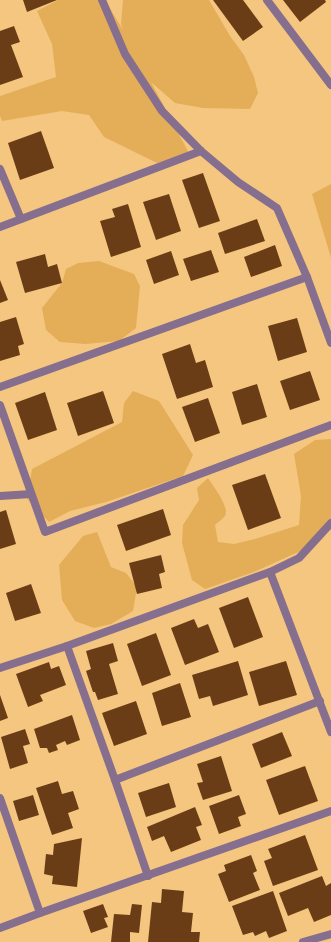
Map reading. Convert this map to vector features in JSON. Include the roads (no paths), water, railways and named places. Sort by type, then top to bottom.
[{"type":"street","points":[[102,0],[125,54],[162,111],[201,151],[238,182],[277,208],[307,277],[331,343]]},
{"type":"street","points":[[267,0],[331,85]]},
{"type":"street","points":[[0,227],[201,151]]},
{"type":"street","points":[[0,169],[21,219]]},
{"type":"street","points":[[0,387],[307,277]]},
{"type":"street","points":[[0,405],[45,532],[331,425]]},
{"type":"street","points":[[0,496],[31,494]]},
{"type":"street","points":[[0,668],[67,646],[270,572],[298,558],[331,523]]},
{"type":"street","points":[[270,572],[331,732]]},
{"type":"street","points":[[67,646],[148,876]]},
{"type":"street","points":[[115,780],[320,701]]},
{"type":"street","points":[[0,798],[40,913]]},
{"type":"street","points":[[0,928],[331,811]]},
{"type":"street","points":[[303,942],[331,934]]}]
